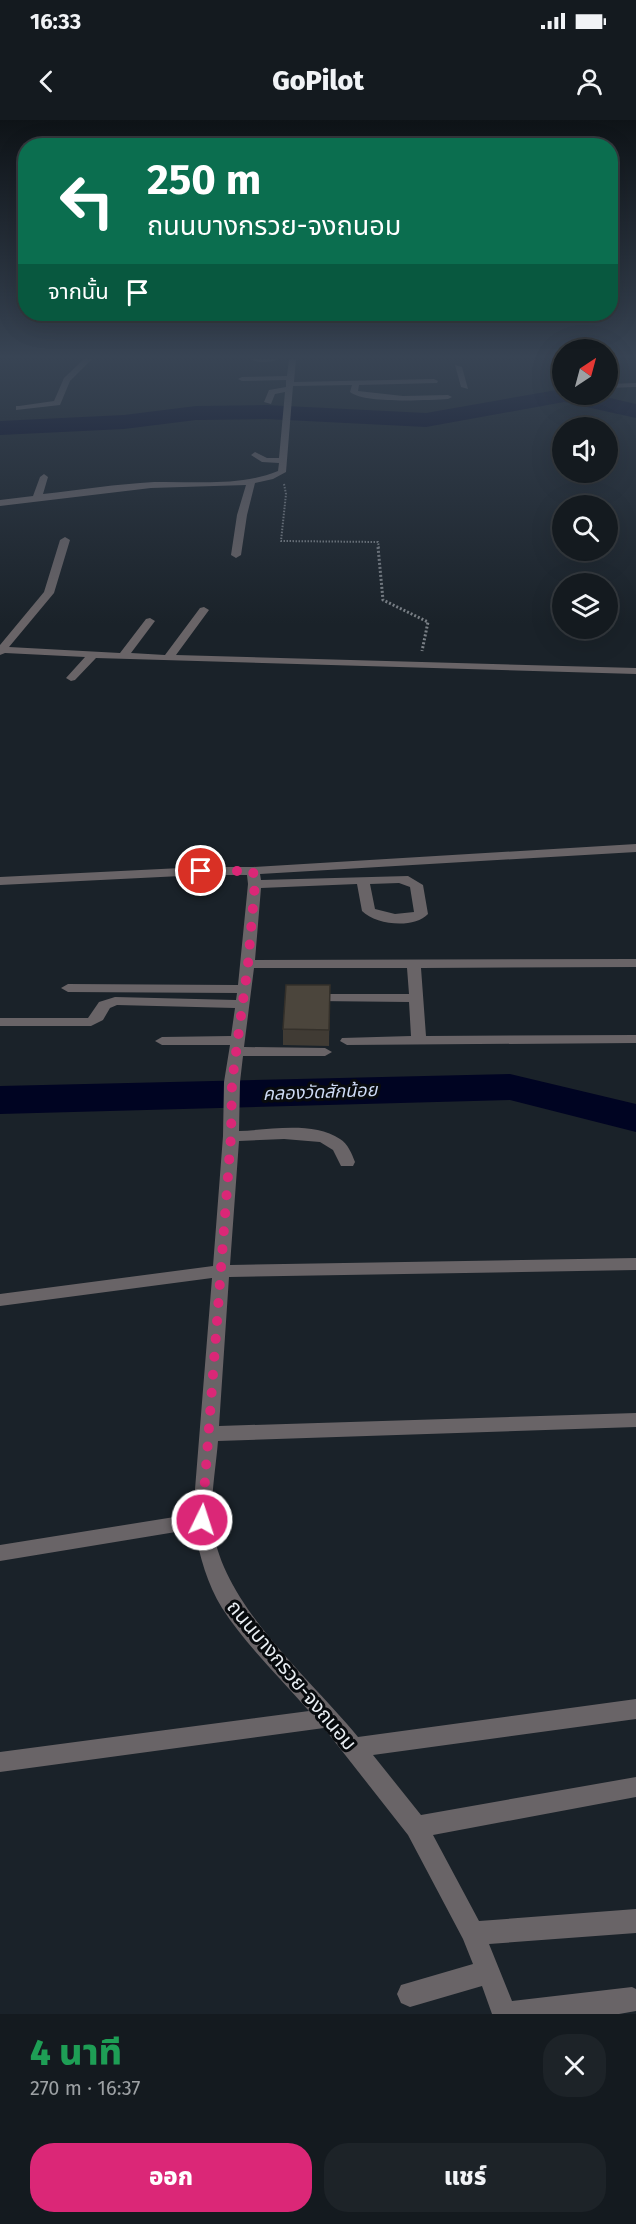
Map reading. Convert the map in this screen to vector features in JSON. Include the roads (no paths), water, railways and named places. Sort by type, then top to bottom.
[{"type":"street","points":[[0,502],[193,480],[251,481],[268,478],[282,471],[285,447]]},
{"type":"street","points":[[255,455],[265,460],[283,461]]},
{"type":"street","points":[[37,498],[44,477]]},
{"type":"street","points":[[236,555],[242,515],[251,481]]},
{"type":"street","points":[[1,651],[49,592],[65,540]]},
{"type":"street","points":[[168,658],[204,610]]},
{"type":"street","points":[[123,656],[150,621]]},
{"type":"street","points":[[1,651],[636,671]]},
{"type":"street","points":[[71,678],[93,655]]},
{"type":"street","points":[[254,878],[636,848]]},
{"type":"street","points":[[0,880],[201,871],[254,878],[408,880],[416,885],[421,914],[411,918],[379,916],[372,913],[369,911],[363,881]]},
{"type":"street","name":"ถนนบางกรวย-จงถนอม","points":[[254,878],[248,964],[232,1082],[231,1136],[202,1520],[212,1564],[229,1601],[257,1637],[329,1718],[416,1827],[473,1933],[507,2014]]},
{"type":"street","points":[[248,964],[636,963]]},
{"type":"street","points":[[414,964],[419,1040]]},
{"type":"street","points":[[68,988],[243,997]]},
{"type":"street","points":[[0,1022],[90,1022],[98,1017],[104,1005],[115,1001],[243,997]]},
{"type":"street","points":[[315,997],[416,998]]},
{"type":"street","points":[[347,1041],[636,1039]]},
{"type":"street","points":[[162,1041],[325,1052]]},
{"type":"street","points":[[231,1136],[311,1135],[335,1143],[343,1151],[346,1162]]},
{"type":"street","points":[[0,1300],[220,1271],[636,1264]]},
{"type":"street","points":[[207,1434],[636,1420]]},
{"type":"street","points":[[0,1552],[202,1520]]},
{"type":"street","points":[[353,1748],[636,1709]]},
{"type":"street","points":[[0,1762],[329,1718]]},
{"type":"street","points":[[416,1827],[636,1787]]},
{"type":"street","points":[[473,1933],[636,1921]]},
{"type":"street","points":[[410,1994],[488,1972]]},
{"type":"street","points":[[507,2014],[632,2000]]},
{"type":"waterway","name":"คลองวัดสักน้อย","points":[[0,1100],[510,1087],[636,1118]]}]
